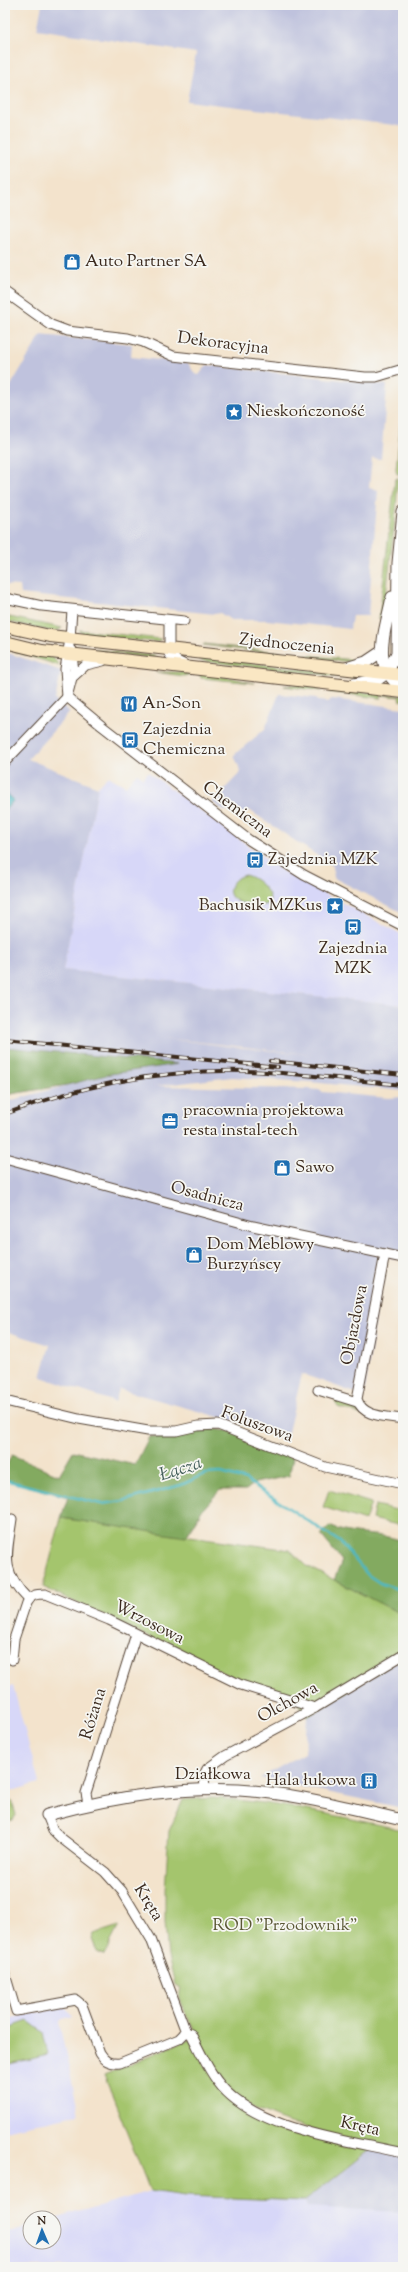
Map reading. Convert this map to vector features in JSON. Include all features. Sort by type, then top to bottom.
[{"type":"main road","name":"Zjednoczenia","points":[[5,626],[40,635],[344,668],[403,676]]},
{"type":"main road","name":"Zjednoczenia","points":[[5,642],[42,651],[403,692]]},
{"type":"street","name":"Dekoracyjna","points":[[5,292],[51,325],[67,331],[128,338],[143,342],[173,356],[365,377],[376,377],[403,369]]},
{"type":"street","points":[[403,512],[398,563],[381,652],[387,673],[403,688]]},
{"type":"street","points":[[345,685],[369,682],[387,673],[400,657],[398,563]]},
{"type":"street","points":[[5,598],[72,610],[184,621]]},
{"type":"street","points":[[5,762],[67,696],[74,676],[74,664],[70,654],[67,638],[72,610]]},
{"type":"street","points":[[151,663],[163,657],[168,649],[169,620]]},
{"type":"street","name":"Zjednoczenia","points":[[168,649],[169,654],[177,661],[192,668]]},
{"type":"street","points":[[344,668],[366,662],[381,652]]},
{"type":"street","points":[[67,696],[65,669],[70,654]]},
{"type":"street","points":[[74,676],[86,665],[114,659]]},
{"type":"street","name":"Chemiczna","points":[[67,696],[96,722],[248,840],[304,875],[403,926]]},
{"type":"street","name":"Osadnicza","points":[[5,1158],[253,1226],[403,1258]]},
{"type":"street","name":"Objazdowa","points":[[358,1402],[357,1392],[385,1254]]},
{"type":"street","points":[[318,1390],[358,1402],[364,1412],[403,1419]]},
{"type":"street","name":"Foluszowa","points":[[5,1401],[79,1419],[148,1431],[176,1431],[198,1426],[218,1425],[325,1467],[403,1484]]},
{"type":"street","points":[[12,1519],[7,1560],[8,1570],[14,1583],[28,1599],[14,1639],[12,1660]]},
{"type":"street","name":"Wrzosowa","points":[[28,1599],[36,1594],[45,1594],[82,1608],[241,1685],[315,1708]]},
{"type":"street","name":"Różana","points":[[88,1804],[86,1793],[136,1634]]},
{"type":"street","name":"Olchowa","points":[[205,1789],[204,1775],[207,1769],[315,1708],[403,1655]]},
{"type":"street","name":"Działkowa","points":[[47,1815],[88,1804],[144,1794],[205,1789],[285,1795],[403,1820]]},
{"type":"street","name":"Kręta","points":[[47,1815],[53,1830],[105,1872],[122,1891],[151,1939],[186,2032],[191,2034],[218,2082],[245,2108],[280,2123],[403,2153]]},
{"type":"street","points":[[5,1974],[16,2011],[76,2000],[82,2005],[104,2060],[112,2064],[120,2063],[179,2039],[186,2032]]},
{"type":"shaded area","points":[[42,5],[403,5],[403,126],[187,101],[196,53],[37,29]]},
{"type":"shaded area","points":[[41,335],[132,344],[131,357],[188,363],[195,374],[199,375],[207,365],[387,385],[381,459],[372,458],[369,488],[378,490],[368,616],[352,616],[350,629],[267,620],[231,620],[220,613],[215,614],[21,594],[20,586],[5,585],[5,395]]},
{"type":"shaded area","points":[[5,652],[61,671],[55,700],[70,712],[28,759],[98,787],[63,970],[403,1005],[403,1091],[310,1082],[232,1077],[156,1086],[309,1089],[319,1090],[322,1092],[389,1098],[403,1097],[403,1260],[385,1257],[364,1396],[302,1374],[287,1436],[119,1389],[115,1402],[41,1377],[50,1345],[5,1331],[5,1102],[110,1074],[176,1064],[5,1047]],"holes":[[[154,1037],[316,1055],[234,1047]]]},
{"type":"shaded area","points":[[279,694],[316,698],[320,701],[328,702],[332,699],[403,708],[403,913],[334,878],[333,866],[249,810],[242,814],[235,809],[224,811],[212,802],[241,772],[234,755],[265,729]]},
{"type":"shaded area","points":[[148,772],[284,872],[403,935],[403,1005],[63,970],[98,787],[108,776],[126,786],[137,773],[143,778]]},
{"type":"shaded area","points":[[403,1657],[403,1808],[260,1778],[305,1753],[307,1717]]},
{"type":"shaded area","points":[[13,1686],[39,1783],[5,1793],[5,1688]]},
{"type":"shaded area","points":[[65,2006],[72,2016],[62,2019],[59,2023],[79,2114],[5,2131],[5,2008],[8,2019]]},
{"type":"shaded area","points":[[377,2145],[403,2151],[403,2212],[307,2207],[305,2201]]},
{"type":"shaded area","points":[[150,2191],[185,2196],[305,2201],[307,2207],[403,2206],[403,2267],[5,2267],[5,2233],[22,2228],[22,2250],[62,2250],[62,2217]]},
{"type":"green space","points":[[403,399],[403,441],[400,474],[397,474],[396,469]]},
{"type":"green space","points":[[398,477],[396,511],[384,611],[379,619],[395,480]]},
{"type":"green space","points":[[5,616],[62,628],[55,632],[5,621]]},
{"type":"green space","points":[[79,630],[161,639],[157,642],[83,635]]},
{"type":"green space","points":[[203,645],[286,653],[286,655]]},
{"type":"green space","points":[[5,648],[52,657],[60,666]]},
{"type":"green space","points":[[85,649],[157,656],[153,658],[79,650]]},
{"type":"green space","points":[[304,655],[354,660],[352,662],[304,657]]},
{"type":"green space","points":[[201,657],[370,677],[364,679],[201,661]]},
{"type":"green space","points":[[155,672],[181,672],[191,674],[184,676]]},
{"type":"green space","points":[[199,673],[228,677],[254,683],[201,678]]},
{"type":"green space","points":[[298,684],[317,687],[322,691],[284,686]]},
{"type":"green space","points":[[333,689],[403,696],[403,701],[399,700],[400,697],[381,695],[381,698],[329,692]]},
{"type":"green space","points":[[245,875],[253,878],[267,891],[270,899],[268,904],[260,905],[243,903],[233,898],[230,894],[230,886],[240,876]]},
{"type":"green space","points":[[5,1047],[178,1064],[110,1074],[67,1085],[5,1095]]},
{"type":"green space","points":[[336,1399],[351,1406],[363,1415],[338,1407],[335,1402]]},
{"type":"green space","points":[[195,1427],[229,1431],[293,1458],[289,1476],[255,1483],[246,1490],[220,1490],[202,1510],[186,1537],[61,1518],[68,1497],[5,1480],[5,1468],[12,1455],[59,1475],[73,1451],[135,1465],[149,1437],[174,1435]]},
{"type":"green space","points":[[329,1490],[371,1503],[365,1521],[323,1507]]},
{"type":"green space","points":[[375,1505],[401,1511],[398,1525],[372,1519]]},
{"type":"green space","points":[[61,1518],[290,1550],[307,1566],[403,1615],[403,1657],[307,1717],[296,1701],[256,1688],[43,1587]]},
{"type":"green space","points":[[329,1526],[347,1532],[385,1536],[403,1541],[403,1615],[334,1580],[342,1561],[321,1535]]},
{"type":"green space","name":"ROD \"Przodownik\"","points":[[212,1798],[285,1806],[403,1830],[403,2151],[330,2135],[276,2118],[252,2107],[232,2093],[218,2077],[217,2065],[208,2054],[196,2034],[182,2003],[180,1995],[181,1988],[175,1985],[168,1957],[165,1922],[165,1889],[169,1831],[183,1800]]},
{"type":"green space","points":[[12,1801],[16,1815],[13,1820],[5,1822],[5,1803]]},
{"type":"green space","points":[[119,1926],[104,1955],[97,1952],[92,1939],[94,1934]]},
{"type":"green space","points":[[28,2021],[43,2032],[48,2055],[5,2065],[5,2029]]},
{"type":"green space","points":[[191,2038],[204,2064],[250,2114],[275,2129],[279,2128],[340,2143],[344,2149],[349,2145],[370,2150],[305,2201],[185,2196],[150,2191],[104,2075]]},
{"type":"water","points":[[5,792],[14,800],[5,810]]},
{"type":"waterway","name":"Łącza","points":[[5,1480],[101,1504],[123,1501],[181,1485],[205,1474],[221,1473],[246,1480],[340,1542],[368,1575],[380,1583],[403,1591]]},
{"type":"railway","points":[[5,1040],[278,1067]]},
{"type":"railway","points":[[270,1061],[403,1075]]},
{"type":"railway","points":[[5,1114],[93,1087],[154,1076],[184,1073],[215,1071],[266,1072],[403,1085]]},
{"type":"place","name":"Auto Partner SA","points":[[72,262]]},
{"type":"place","name":"Nieskończoność","points":[[234,412]]},
{"type":"place","name":"An-Son","points":[[129,704]]},
{"type":"place","name":"Zajezdnia Chemiczna","points":[[130,740]]},
{"type":"place","name":"Zajedznia MZK","points":[[255,860]]},
{"type":"place","name":"Bachusik MZKus","points":[[335,906]]},
{"type":"place","name":"Zajezdnia MZK","points":[[353,927]]},
{"type":"place","name":"pracownia projektowa resta instal-tech","points":[[170,1121]]},
{"type":"place","name":"Sawo","points":[[282,1168]]},
{"type":"place","name":"Dom Meblowy Burzyńscy","points":[[194,1255]]},
{"type":"place","name":"Hala łukowa","points":[[369,1781]]}]
